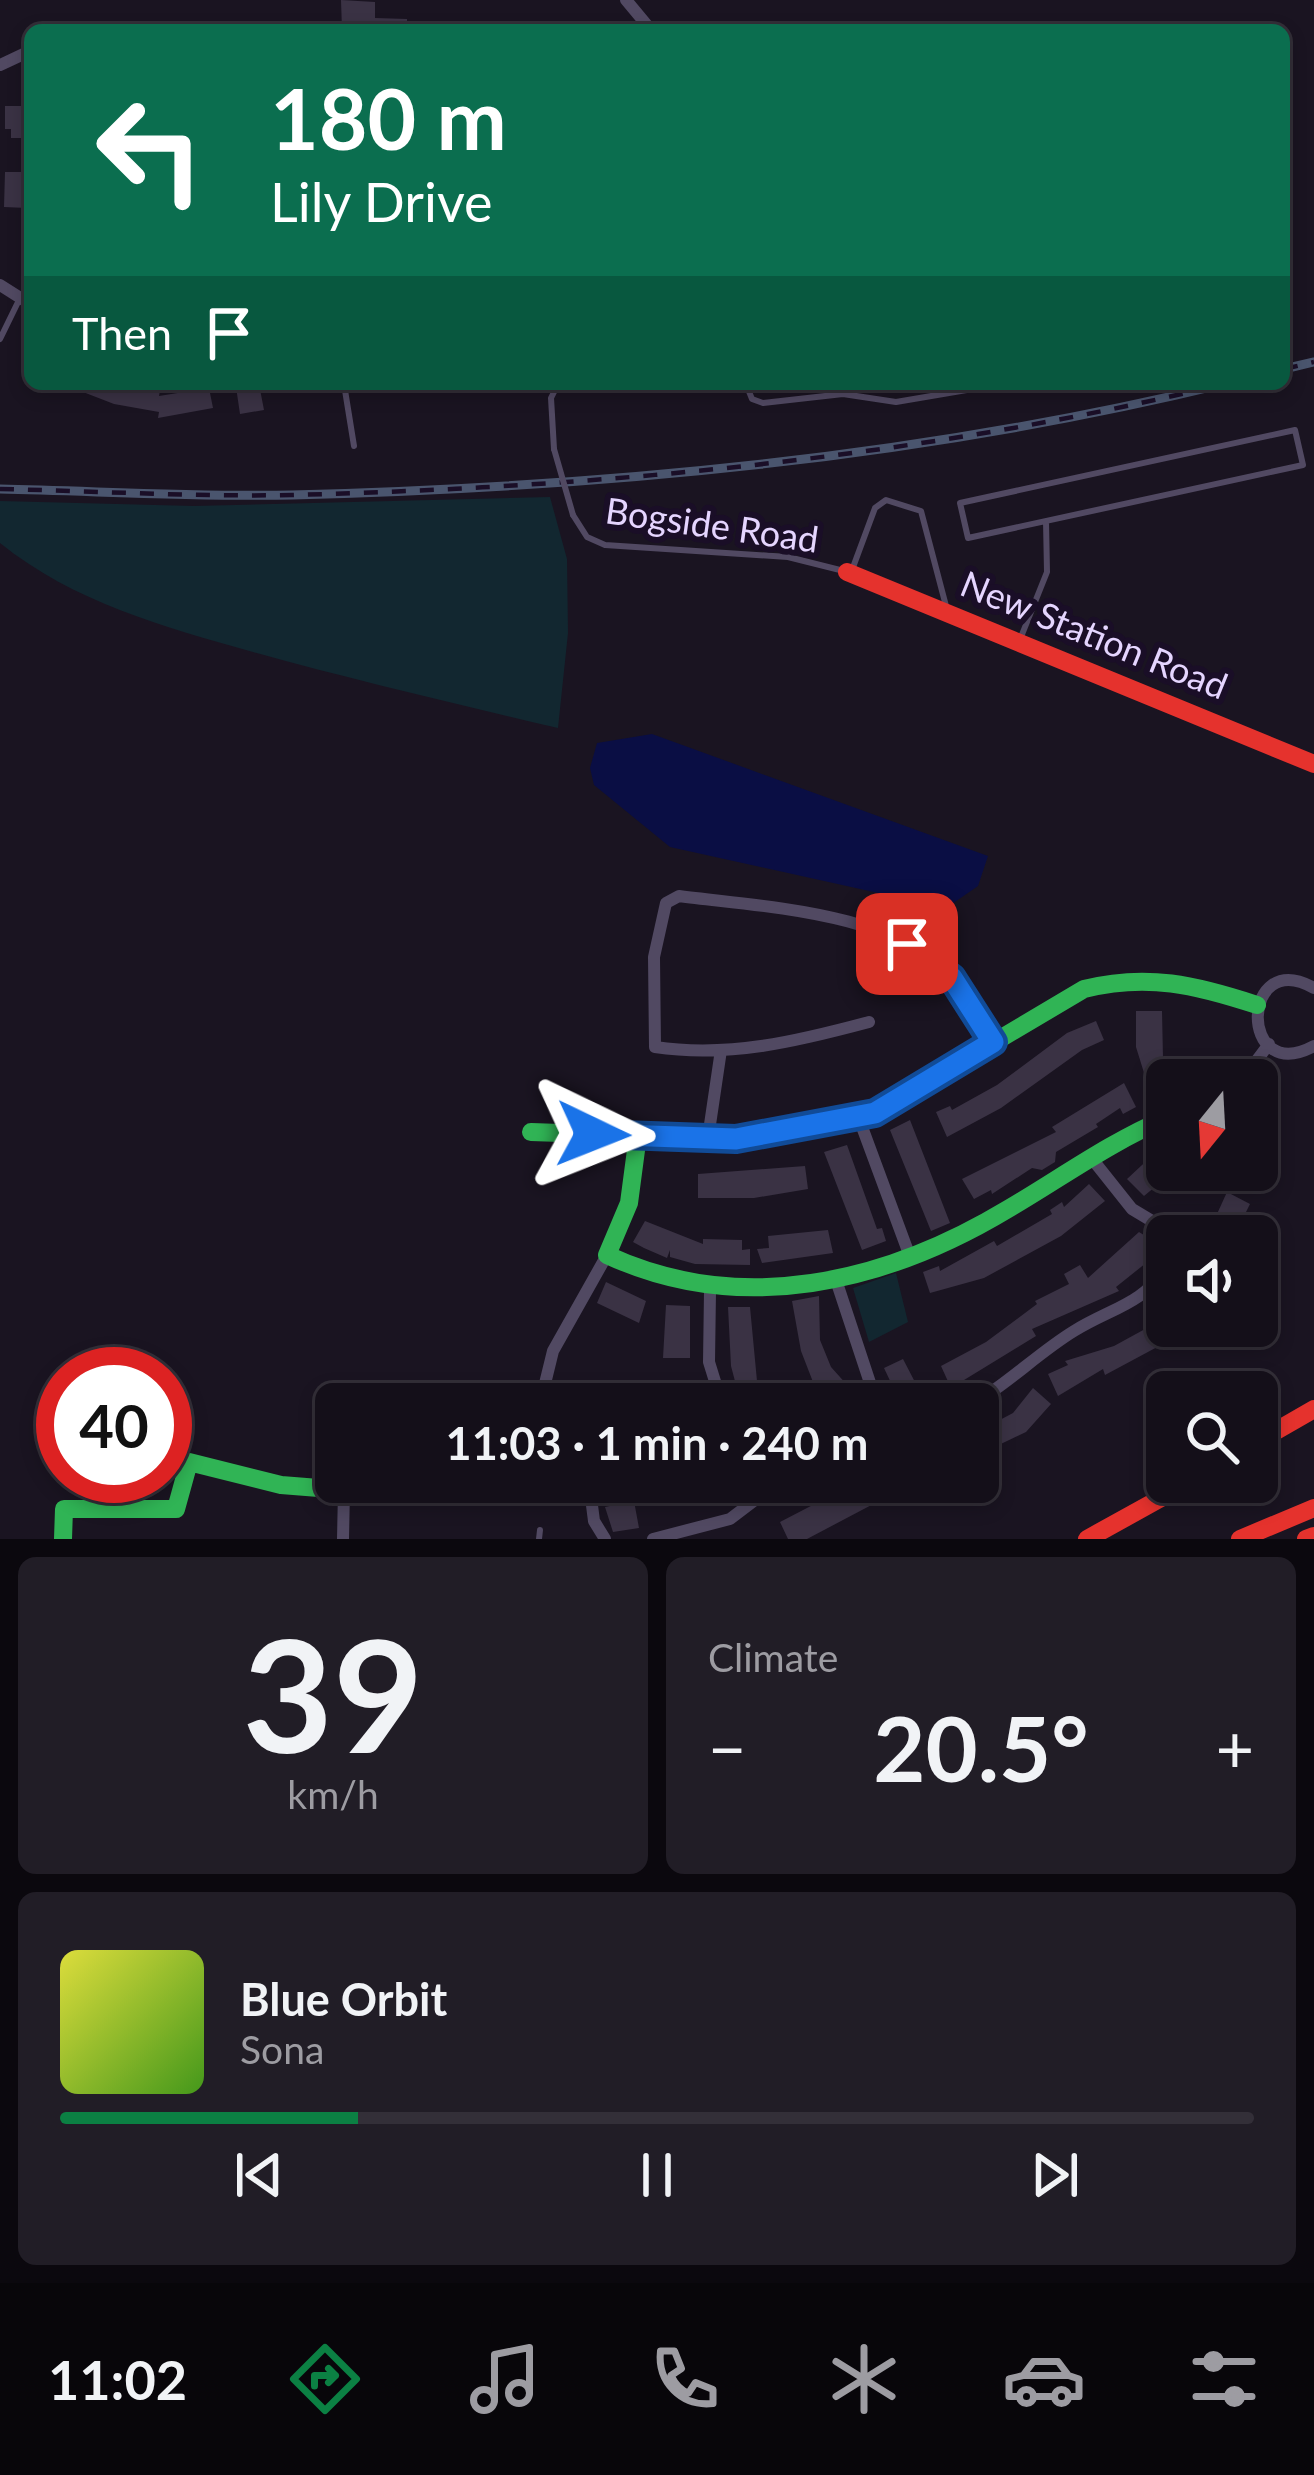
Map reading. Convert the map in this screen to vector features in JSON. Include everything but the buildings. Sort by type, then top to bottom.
[{"type":"main road","name":"New Station Road","points":[[849,573],[1314,764]]},
{"type":"main road","points":[[532,1132],[736,1139],[875,1113],[1084,989],[1119,979],[1162,976],[1257,1005]]},
{"type":"main road","points":[[638,1136],[629,1203],[607,1255],[663,1282],[710,1291],[753,1292],[836,1276],[982,1225],[1146,1125]]},
{"type":"main road","points":[[1278,1430],[1314,1409]]},
{"type":"main road","points":[[63,1539],[64,1509],[176,1509],[189,1462],[281,1485],[315,1486]]},
{"type":"main road","points":[[1087,1539],[1152,1503]]},
{"type":"main road","points":[[1240,1539],[1314,1508]]},
{"type":"street","points":[[626,0],[646,24]]},
{"type":"street","points":[[869,1022],[782,1046],[655,1047],[652,989],[660,917],[666,903],[679,896],[834,917],[907,944],[952,978],[993,1042]]},
{"type":"street","points":[[1312,1049],[1285,1052],[1269,1044],[1258,1029],[1257,1005],[1263,994],[1283,981],[1314,988]]},
{"type":"street","points":[[1258,1059],[1269,1044]]},
{"type":"street","points":[[708,1138],[721,1049]]},
{"type":"street","points":[[858,1116],[909,1254]]},
{"type":"street","points":[[1093,1160],[1132,1209],[1146,1217]]},
{"type":"street","points":[[545,1383],[553,1351],[607,1255]]},
{"type":"street","points":[[836,1276],[870,1383]]},
{"type":"street","points":[[710,1291],[709,1362],[716,1383]]},
{"type":"street","points":[[999,1389],[1072,1332],[1146,1294]]},
{"type":"street","points":[[343,1539],[344,1503]]},
{"type":"street","points":[[592,1503],[594,1522],[605,1539]]},
{"type":"street","points":[[653,1539],[739,1516],[752,1503]]},
{"type":"lane","points":[[0,339],[24,303]]},
{"type":"lane","points":[[345,390],[354,446]]},
{"type":"lane","name":"Bogside Road","points":[[555,390],[551,398],[554,448],[573,515],[587,537],[604,545],[788,557],[849,573]]},
{"type":"lane","points":[[748,390],[752,400],[763,403],[843,394],[896,403],[969,390]]},
{"type":"lane","points":[[843,394],[848,390]]},
{"type":"lane","points":[[1295,430],[1303,465],[1046,521],[968,538],[960,503],[1295,430]]},
{"type":"lane","points":[[849,573],[875,508],[886,500],[908,503],[921,511],[947,611]]},
{"type":"lane","points":[[1019,640],[1047,572],[1046,521]]},
{"type":"shaded area","points":[[550,497],[567,559],[568,633],[558,728],[329,672],[153,622],[58,581],[0,543],[0,501],[194,506]]},
{"type":"shaded area","points":[[652,734],[988,856],[978,886],[949,906],[928,904],[670,847],[594,785],[590,768],[597,743]]},
{"type":"shaded area","points":[[896,1273],[908,1322],[869,1342],[853,1288]]},
{"type":"railway","points":[[1290,368],[1314,362]]},
{"type":"railway","points":[[0,489],[292,495],[644,476],[877,450],[1197,390]]},
{"type":"traffic: fast","points":[[531,1132],[736,1139],[875,1113],[1084,989],[1107,984],[1171,984],[1257,1005]]},
{"type":"traffic: fast","points":[[638,1135],[629,1203],[607,1255],[658,1274],[760,1287],[812,1283],[912,1256],[961,1235],[1146,1128]]},
{"type":"traffic: fast","points":[[63,1539],[64,1509],[176,1509],[189,1462],[281,1485],[315,1488]]},
{"type":"traffic: jam","points":[[847,572],[1314,764]]},
{"type":"traffic: jam","points":[[1278,1430],[1314,1409]]},
{"type":"traffic: jam","points":[[1087,1539],[1152,1503]]},
{"type":"traffic: jam","points":[[1240,1539],[1314,1508]]},
{"type":"traffic: jam","points":[[1306,1539],[1314,1536]]},
{"type":"route","points":[[593,1134],[736,1139],[875,1113],[993,1042],[952,978],[907,944]]}]
